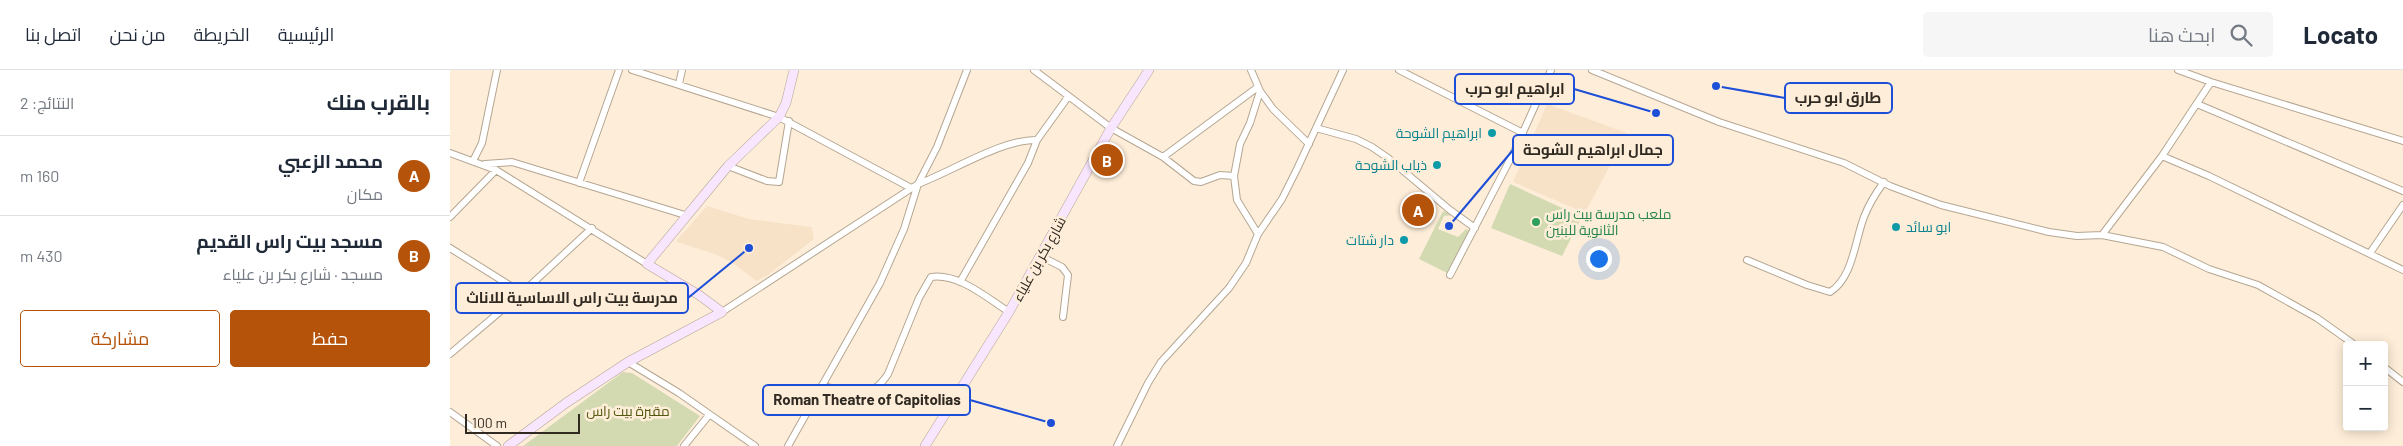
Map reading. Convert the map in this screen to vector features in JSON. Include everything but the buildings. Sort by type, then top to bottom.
[{"type":"street","points":[[473,161],[482,143],[497,70]]},
{"type":"street","points":[[579,183],[619,70]]},
{"type":"street","points":[[632,70],[779,116],[911,188]]},
{"type":"street","points":[[679,84],[682,70]]},
{"type":"street","points":[[647,264],[685,215],[728,166],[779,116],[786,103],[794,70]]},
{"type":"street","points":[[788,446],[854,332],[894,256],[918,184],[937,147],[967,70]]},
{"type":"street","points":[[1034,70],[1111,128],[1164,157],[1196,182],[1220,175],[1234,176]]},
{"type":"street","name":"شارع بكر بن علياء","points":[[925,446],[1042,257],[1111,128],[1149,70]]},
{"type":"street","points":[[1252,70],[1259,89],[1273,110],[1309,144]]},
{"type":"street","points":[[1118,446],[1148,383],[1161,362],[1229,288],[1246,263],[1258,234],[1282,199],[1343,70]]},
{"type":"street","points":[[1399,70],[1523,133]]},
{"type":"street","points":[[1450,275],[1523,133],[1550,70]]},
{"type":"street","points":[[1592,70],[1680,108],[1844,162],[1884,182],[1941,205],[2040,230],[2077,236],[2102,235],[2163,247],[2209,269],[2252,282],[2318,318],[2350,341]]},
{"type":"street","points":[[2178,70],[2211,82],[2403,141]]},
{"type":"street","points":[[2102,235],[2162,156],[2211,82]]},
{"type":"street","points":[[1164,157],[1259,89]]},
{"type":"street","points":[[1258,234],[1237,200],[1234,176],[1238,149],[1250,123],[1259,89]]},
{"type":"street","points":[[960,282],[1028,163],[1037,140],[1068,97]]},
{"type":"street","points":[[2197,104],[2403,191]]},
{"type":"street","points":[[728,166],[766,181],[778,182],[789,121]]},
{"type":"street","points":[[1316,128],[1356,139],[1372,147],[1475,228]]},
{"type":"street","points":[[508,446],[566,403],[628,362],[722,312],[911,188],[993,150],[1024,140],[1037,140]]},
{"type":"street","points":[[450,153],[496,170],[699,295],[722,312]]},
{"type":"street","points":[[2162,156],[2208,176],[2403,270]]},
{"type":"street","points":[[483,165],[512,162],[685,215]]},
{"type":"street","points":[[450,217],[496,170]]},
{"type":"street","points":[[1747,260],[1807,285],[1830,292],[1839,285],[1845,276],[1866,212],[1884,182]]},
{"type":"street","points":[[2370,253],[2403,205]]},
{"type":"street","points":[[450,354],[522,293],[592,228]]},
{"type":"street","points":[[450,248],[522,293]]},
{"type":"street","points":[[1042,257],[1062,267],[1068,275],[1063,317]]},
{"type":"street","points":[[822,385],[856,395],[871,391],[881,385],[888,374],[919,298],[931,277],[940,276],[960,282],[1009,312]]},
{"type":"street","points":[[628,362],[755,446]]},
{"type":"street","points":[[2388,371],[2403,382]]},
{"type":"street","points":[[450,412],[497,446]]},
{"type":"street","points":[[684,446],[709,415]]},
{"type":"shaded area","points":[[1547,104],[1627,133],[1585,213],[1513,182]]},
{"type":"shaded area","points":[[707,206],[749,219],[812,227],[814,239],[768,275],[756,281],[733,263],[715,254],[677,242]]},
{"type":"green space","name":"ملعب مدرسة بيت راس الثانوية للبنين","points":[[1510,184],[1582,217],[1562,256],[1491,228]]},
{"type":"green space","points":[[1443,211],[1453,215],[1444,216],[1438,229],[1458,237],[1466,229],[1470,231],[1449,274],[1419,259]]},
{"type":"green space","name":"مقبرة بيت راس","points":[[623,372],[632,373],[700,416],[677,446],[523,446]]},
{"type":"place","name":"طارق ابو حرب","points":[[1716,86]]},
{"type":"place","name":"ابراهيم ابو حرب","points":[[1656,113]]},
{"type":"place","name":"ابراهيم الشوحة","points":[[1492,133]]},
{"type":"place","name":"مسجد بيت راس القديم","points":[[1107,160]]},
{"type":"place","name":"ذياب الشوحة","points":[[1437,165]]},
{"type":"place","name":"محمد الزعبي","points":[[1418,210]]},
{"type":"place","name":"ملعب مدرسة بيت راس الثانوية للبنين","points":[[1536,222]]},
{"type":"place","name":"جمال ابراهيم الشوحة","points":[[1449,226]]},
{"type":"place","name":"ابو سائد","points":[[1896,227]]},
{"type":"place","name":"دار شتات","points":[[1404,240]]},
{"type":"place","name":"مدرسة بيت راس الاساسية للاناث","points":[[749,248]]},
{"type":"place","name":"Roman Theatre of Capitolias","points":[[1051,423]]}]
